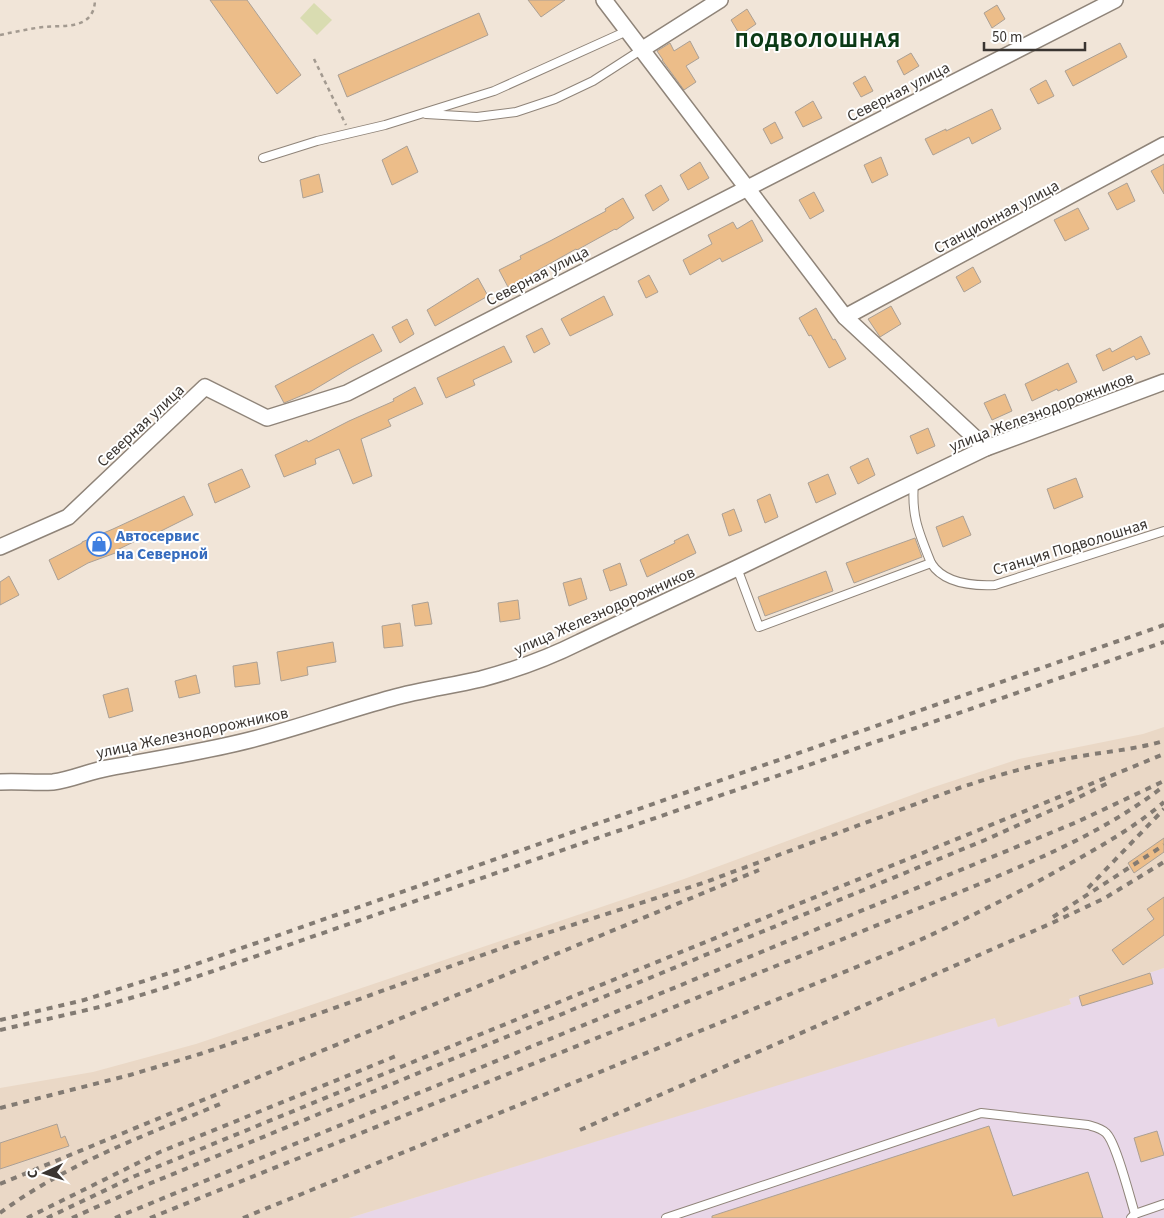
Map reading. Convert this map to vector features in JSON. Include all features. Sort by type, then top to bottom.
[{"type":"street","points":[[604,0],[845,317],[986,448]]},
{"type":"street","points":[[641,50],[720,0]]},
{"type":"street","name":"Северная улица","points":[[0,547],[68,517],[205,387],[267,418],[347,393],[1115,0]]},
{"type":"street","name":"Станционная улица","points":[[845,317],[1164,145]]},
{"type":"street","name":"улица Железнодорожников","points":[[0,782],[37,783],[56,781],[105,768],[204,751],[248,741],[425,689],[474,680],[511,670],[556,654],[986,448],[1164,382]]},
{"type":"lane","points":[[263,158],[494,91],[627,31]]},
{"type":"lane","points":[[421,113],[478,117],[516,112],[555,99],[592,82],[641,50]]},
{"type":"lane","points":[[737,568],[759,628],[931,564],[915,523],[914,483]]},
{"type":"lane","name":"Станция Подволошная","points":[[931,564],[936,572],[956,581],[968,584],[995,585],[1164,532]]},
{"type":"lane","points":[[666,1218],[981,1113],[1100,1128],[1107,1134],[1113,1145],[1133,1216],[1164,1204]]},
{"type":"path","points":[[0,36],[45,27],[73,26],[89,18],[95,9],[96,0]]},
{"type":"path","points":[[314,59],[350,133]]},
{"type":"shaded area","points":[[1164,727],[1164,968],[1069,999],[1071,1004],[998,1027],[995,1018],[349,1218],[0,1218],[0,1088],[93,1072],[196,1044],[684,879],[931,788],[1019,759],[1143,734]]},
{"type":"shaded area","points":[[1164,968],[1164,1218],[349,1218],[995,1017],[998,1026],[1071,1004],[1069,999]]},
{"type":"green space","points":[[314,3],[332,20],[317,35],[300,18]]},
{"type":"building","points":[[210,0],[247,0],[301,75],[277,94]]},
{"type":"building","points":[[528,0],[565,0],[541,17]]},
{"type":"building","points":[[997,5],[1005,19],[992,28],[984,13]]},
{"type":"building","points":[[747,9],[756,24],[740,35],[731,20]]},
{"type":"building","points":[[479,13],[488,35],[347,97],[338,75]]},
{"type":"building","points":[[690,41],[699,58],[686,66],[696,82],[684,90],[657,51],[670,43],[674,51]]},
{"type":"building","points":[[1120,43],[1127,57],[1073,86],[1065,71]]},
{"type":"building","points":[[911,53],[919,66],[904,75],[897,61]]},
{"type":"building","points":[[865,76],[873,91],[861,97],[853,83]]},
{"type":"building","points":[[1046,80],[1054,96],[1038,104],[1030,89]]},
{"type":"building","points":[[813,101],[822,118],[803,127],[795,112]]},
{"type":"building","points":[[992,109],[1001,129],[972,144],[969,137],[933,155],[925,139]]},
{"type":"building","points":[[775,122],[783,138],[771,144],[763,129]]},
{"type":"building","points":[[407,146],[418,172],[392,185],[382,160]]},
{"type":"building","points":[[881,157],[888,175],[872,183],[864,165]]},
{"type":"building","points":[[700,162],[709,178],[688,190],[680,175]]},
{"type":"building","points":[[1164,164],[1164,194],[1151,171]]},
{"type":"building","points":[[319,174],[323,192],[303,198],[300,180]]},
{"type":"building","points":[[1127,183],[1135,201],[1117,210],[1108,193]]},
{"type":"building","points":[[661,185],[669,200],[653,211],[645,195]]},
{"type":"building","points":[[814,192],[824,211],[810,219],[799,200]]},
{"type":"building","points":[[623,198],[634,218],[616,230],[576,249],[508,287],[499,270],[521,259],[520,256],[606,211],[605,209]]},
{"type":"building","points":[[1078,208],[1089,229],[1065,241],[1054,220]]},
{"type":"building","points":[[752,220],[763,241],[722,262],[720,258],[690,275],[683,260],[712,244],[708,235],[733,222],[737,229]]},
{"type":"building","points":[[973,267],[981,282],[964,292],[956,277]]},
{"type":"building","points":[[649,275],[658,292],[646,298],[638,281]]},
{"type":"building","points":[[478,278],[488,296],[435,326],[427,310]]},
{"type":"building","points":[[604,296],[613,315],[570,336],[561,319]]},
{"type":"building","points":[[891,306],[901,324],[880,337],[868,319]]},
{"type":"building","points":[[816,308],[833,340],[835,339],[846,359],[829,368],[811,335],[809,336],[799,318]]},
{"type":"building","points":[[407,319],[414,334],[400,343],[392,327]]},
{"type":"building","points":[[542,328],[550,344],[534,353],[526,336]]},
{"type":"building","points":[[373,334],[382,351],[310,392],[284,403],[275,386]]},
{"type":"building","points":[[1141,336],[1150,354],[1136,360],[1134,356],[1103,371],[1096,355],[1110,348],[1112,352]]},
{"type":"building","points":[[504,346],[512,362],[473,380],[475,385],[446,398],[437,378]]},
{"type":"building","points":[[1068,363],[1077,382],[1032,401],[1025,384]]},
{"type":"building","points":[[415,387],[423,404],[388,420],[391,426],[361,439],[372,476],[353,484],[339,449],[315,459],[316,464],[284,477],[275,455],[307,440],[308,442],[394,401],[393,399]]},
{"type":"building","points":[[1005,394],[1012,411],[992,420],[984,403]]},
{"type":"building","points":[[928,428],[935,446],[917,454],[910,436]]},
{"type":"building","points":[[868,458],[875,475],[858,484],[850,467]]},
{"type":"building","points":[[242,469],[250,487],[215,503],[208,484]]},
{"type":"building","points":[[828,474],[836,494],[816,503],[808,483]]},
{"type":"building","points":[[1076,478],[1083,497],[1054,509],[1047,489]]},
{"type":"building","points":[[770,494],[778,517],[765,523],[757,500]]},
{"type":"building","points":[[184,496],[193,515],[117,550],[118,552],[88,563],[58,580],[49,560],[82,542]]},
{"type":"building","points":[[734,509],[742,531],[729,536],[722,514]]},
{"type":"building","points":[[963,516],[971,535],[943,547],[936,527]]},
{"type":"building","points":[[688,534],[696,553],[647,577],[640,560],[675,543],[674,541]]},
{"type":"building","points":[[915,538],[922,557],[854,583],[846,563]]},
{"type":"building","points":[[620,563],[627,585],[610,591],[603,570]]},
{"type":"building","points":[[826,571],[833,591],[765,616],[758,597]]},
{"type":"building","points":[[9,576],[19,595],[0,605],[0,582]]},
{"type":"building","points":[[581,578],[587,599],[569,606],[563,583]]},
{"type":"building","points":[[518,600],[520,619],[500,622],[498,603]]},
{"type":"building","points":[[428,602],[432,624],[415,626],[412,605]]},
{"type":"building","points":[[400,623],[403,646],[384,648],[382,626]]},
{"type":"building","points":[[333,642],[336,662],[307,667],[308,675],[281,681],[277,652]]},
{"type":"building","points":[[257,662],[260,684],[235,687],[233,666]]},
{"type":"building","points":[[196,675],[200,693],[179,698],[175,681]]},
{"type":"building","points":[[128,688],[133,711],[109,718],[103,695]]},
{"type":"building","points":[[1164,838],[1164,852],[1134,873],[1128,863]]},
{"type":"building","points":[[1164,897],[1164,935],[1123,965],[1112,950],[1154,919],[1147,909]]},
{"type":"building","points":[[1150,973],[1153,984],[1082,1006],[1079,996]]},
{"type":"building","points":[[57,1124],[61,1138],[65,1136],[69,1146],[0,1169],[0,1143]]},
{"type":"building","points":[[989,1126],[1013,1196],[1088,1172],[1103,1218],[712,1218],[712,1216]]},
{"type":"building","points":[[1157,1131],[1164,1155],[1141,1162],[1134,1138]]},
{"type":"railway","points":[[0,1020],[84,1000],[182,969],[1164,625]]},
{"type":"railway","points":[[0,1030],[104,1006],[164,988],[1164,642]]},
{"type":"railway","points":[[0,1108],[130,1075],[200,1054],[516,943],[703,883],[986,779],[1056,761],[1141,747],[1164,741]]},
{"type":"railway","points":[[47,1218],[135,1176],[1164,754]]},
{"type":"railway","points":[[115,1218],[1077,822],[1164,781]]},
{"type":"railway","points":[[72,1218],[139,1188],[985,840],[1108,783]]},
{"type":"railway","points":[[150,1218],[1001,875],[1095,831],[1160,789]]},
{"type":"railway","points":[[243,1218],[893,952],[959,922],[1064,867],[1128,829],[1164,802]]},
{"type":"railway","points":[[1088,888],[1164,809]]},
{"type":"railway","points":[[1053,917],[1164,845]]},
{"type":"railway","points":[[580,1130],[1052,923],[1105,898],[1164,862]]},
{"type":"railway","points":[[0,1184],[759,870]]},
{"type":"railway","points":[[27,1218],[160,1152],[396,1056]]},
{"type":"railway","points":[[0,1213],[26,1195],[81,1164],[225,1102]]},
{"type":"place","name":"Автосервис на Северной","points":[[99,544]]},
{"type":"district","name":"ПОДВОЛОШНАЯ","points":[[818,40]]}]
